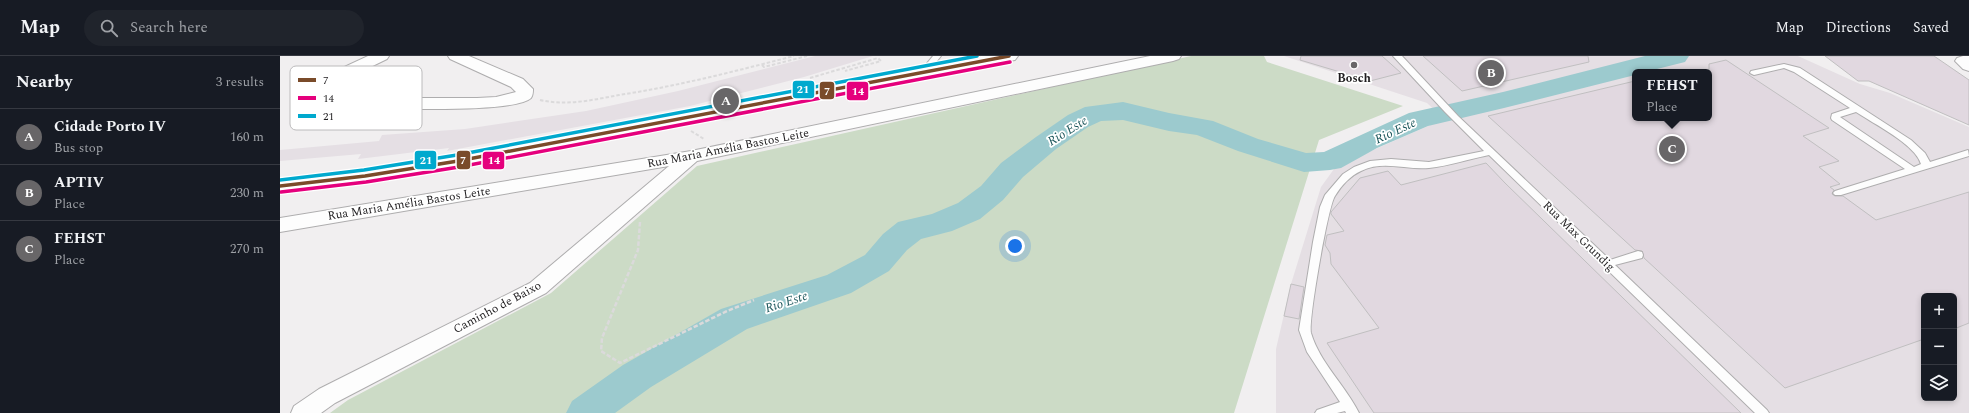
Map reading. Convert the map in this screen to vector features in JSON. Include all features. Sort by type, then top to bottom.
[{"type":"main road","points":[[280,186],[365,176],[458,161],[1005,56]]},
{"type":"street","points":[[360,66],[381,56]]},
{"type":"street","points":[[422,104],[471,103],[514,99],[524,95],[525,90],[517,83],[456,56]]},
{"type":"street","name":"Rua Maria Amélia Bastos Leite","points":[[280,224],[691,158],[1173,56]]},
{"type":"street","points":[[1969,61],[1963,61],[1969,66]]},
{"type":"street","name":"Caminho de Baixo","points":[[303,413],[327,396],[538,288],[630,208],[691,158]]},
{"type":"lane","points":[[922,73],[937,56]]},
{"type":"lane","name":"Rua Max Grundig","points":[[1398,56],[1414,71],[1441,104],[1455,118],[1763,413]]},
{"type":"lane","points":[[1754,73],[1780,67],[1791,68],[1916,149],[1926,161],[1924,167]]},
{"type":"lane","points":[[1856,109],[1836,115],[1835,118],[1913,170]]},
{"type":"lane","points":[[1321,413],[1350,409],[1311,349],[1305,330],[1318,242],[1330,195],[1346,176],[1357,169],[1373,164],[1390,162],[1430,165],[1491,152]]},
{"type":"lane","points":[[1838,193],[1968,153]]},
{"type":"lane","points":[[1608,264],[1638,255]]},
{"type":"path","points":[[524,95],[546,102],[579,101],[635,93],[794,56]]},
{"type":"path","points":[[762,64],[764,68],[807,56]]},
{"type":"path","points":[[805,82],[881,61],[878,58],[806,79]]},
{"type":"path","points":[[688,129],[703,137],[717,152]]},
{"type":"path","points":[[630,208],[641,217],[638,250],[602,338],[601,351],[620,363],[725,312],[754,300]]},
{"type":"shaded area","points":[[815,56],[873,56],[804,77],[690,106],[447,151],[449,148],[358,159],[361,154],[280,161],[280,150],[379,141],[382,135],[465,129],[586,111],[678,91]]},
{"type":"shaded area","points":[[1284,56],[1798,56],[1860,84],[1890,93],[1969,127],[1969,413],[1276,413],[1276,349],[1291,284],[1321,187],[1334,169],[1346,162],[1444,119],[1427,103]]},
{"type":"green space","points":[[1191,56],[1264,56],[1267,62],[1403,106],[1319,140],[1234,413],[330,413],[348,400],[551,293],[697,166]]},
{"type":"building","name":"Bosch","points":[[1301,56],[1382,56],[1401,73],[1370,81],[1300,60]]},
{"type":"building","points":[[1423,56],[1588,56],[1589,62],[1462,91]]},
{"type":"building","points":[[1825,56],[1934,56],[1969,80],[1969,125],[1869,81],[1858,81]]},
{"type":"building","points":[[1726,60],[1829,128],[1803,136],[1839,161],[1819,167],[1840,184],[1830,187],[1834,190],[1832,194],[1835,196],[1843,196],[1876,220],[1969,192],[1969,323],[1957,328],[1957,293],[1921,293],[1921,340],[1785,388],[1644,258],[1642,251],[1635,250],[1488,116],[1632,82],[1632,121],[1712,121],[1712,69],[1709,69],[1709,64]]},
{"type":"building","points":[[1486,163],[1741,413],[1374,413],[1327,343],[1379,328],[1331,264],[1330,253],[1325,245],[1327,235],[1344,231],[1331,212],[1360,178],[1388,171],[1401,185]]},
{"type":"building","points":[[1291,284],[1304,287],[1299,319],[1284,316]]},
{"type":"waterway","name":"Rio Este","points":[[586,413],[637,376],[734,319],[839,284],[877,263],[895,242],[910,230],[940,223],[969,211],[992,193],[1012,170],[1046,143],[1078,121],[1095,113],[1123,111],[1169,122],[1203,127],[1248,145],[1304,163],[1330,161],[1367,142],[1419,119],[1504,100],[1676,56]]},
{"type":"transit line","name":"21","points":[[280,180],[364,170],[457,155],[977,56]]},
{"type":"transit line","name":"7","points":[[280,186],[365,176],[458,161],[1009,56]]},
{"type":"transit line","name":"14","points":[[281,192],[366,182],[459,167],[1010,62]]},
{"type":"place","name":"Bosch","points":[[1354,65]]},
{"type":"place","name":"APTIV","points":[[1491,73]]},
{"type":"place","name":"Cidade Porto IV","points":[[726,101]]},
{"type":"place","name":"FEHST","points":[[1672,149]]}]
